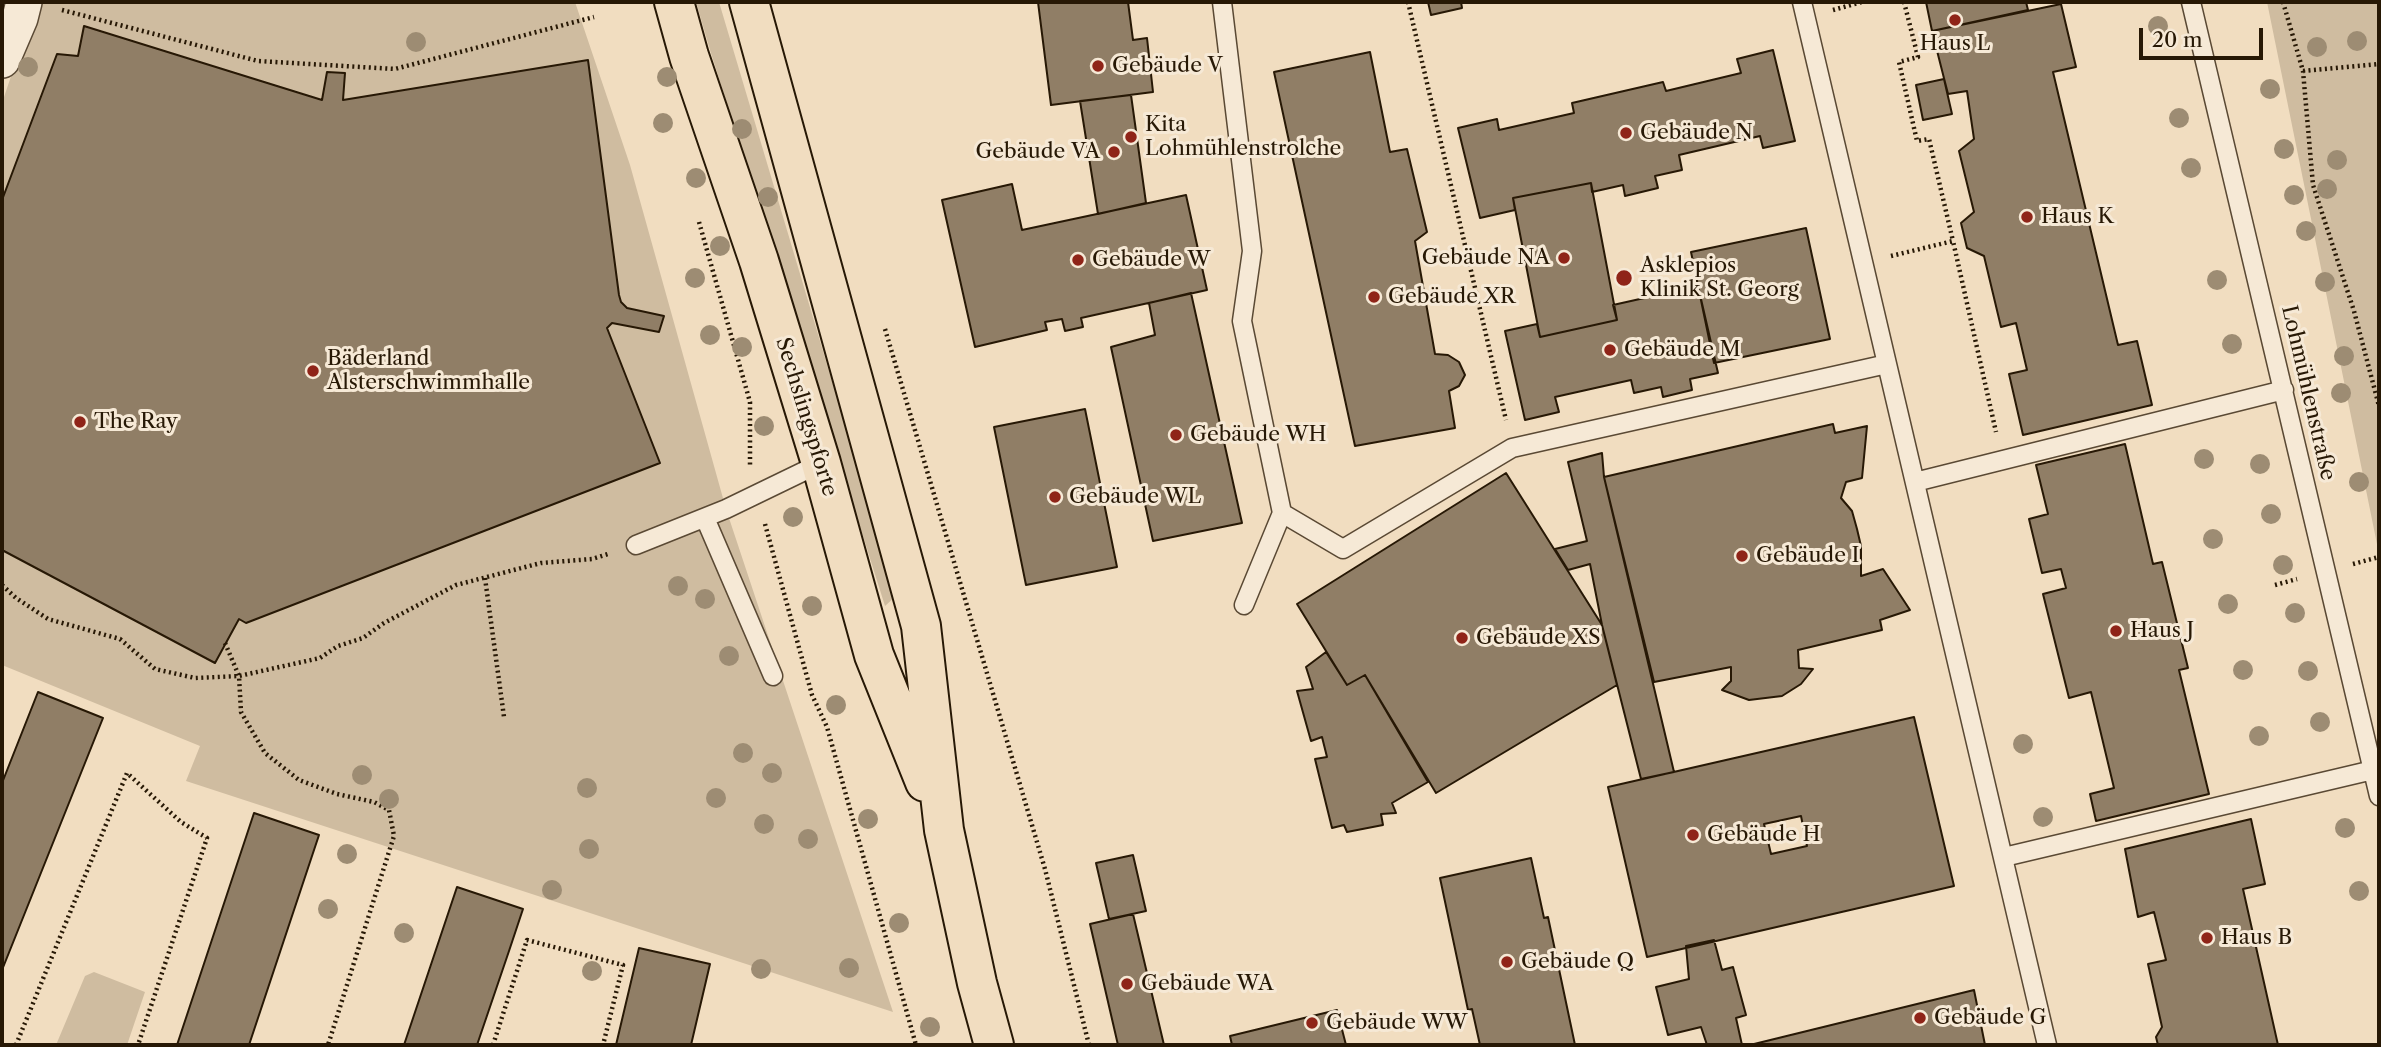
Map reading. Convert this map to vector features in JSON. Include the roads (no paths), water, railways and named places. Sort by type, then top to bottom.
[{"type":"main road","name":"Sechslingspforte","points":[[674,2],[689,56],[759,261],[821,463],[874,655],[944,830]]},
{"type":"main road","name":"Sechslingspforte","points":[[749,2],[921,626],[944,830],[977,983],[994,1045]]},
{"type":"street","points":[[2,60],[25,10]]},
{"type":"lane","points":[[1222,2],[1252,251],[1242,321],[1282,513],[1244,605]]},
{"type":"lane","points":[[1802,2],[2047,1045]]},
{"type":"lane","name":"Lohmühlenstraße","points":[[2191,2],[2379,796]]},
{"type":"lane","points":[[1282,513],[1343,549],[1512,448],[1887,364]]},
{"type":"lane","points":[[1915,482],[2284,390]]},
{"type":"lane","points":[[636,545],[705,518],[821,463]]},
{"type":"lane","points":[[705,518],[773,677]]},
{"type":"lane","points":[[2004,858],[2373,770]]},
{"type":"place","name":"Haus L","points":[[1955,20]]},
{"type":"place","name":"Gebäude V","points":[[1098,66]]},
{"type":"place","name":"Gebäude N","points":[[1626,133]]},
{"type":"place","name":"Kita Lohmühlenstrolche","points":[[1131,137]]},
{"type":"place","name":"Gebäude VA","points":[[1114,152]]},
{"type":"place","name":"Haus K","points":[[2027,217]]},
{"type":"place","name":"Gebäude NA","points":[[1564,258]]},
{"type":"place","name":"Gebäude W","points":[[1078,260]]},
{"type":"place","name":"Asklepios Klinik St. Georg","points":[[1624,278]]},
{"type":"place","name":"Gebäude XR","points":[[1374,297]]},
{"type":"place","name":"Gebäude M","points":[[1610,350]]},
{"type":"place","name":"Bäderland Alsterschwimmhalle","points":[[313,371]]},
{"type":"place","name":"The Ray","points":[[80,422]]},
{"type":"place","name":"Gebäude WH","points":[[1176,435]]},
{"type":"place","name":"Gebäude WL","points":[[1055,497]]},
{"type":"place","name":"Gebäude I","points":[[1742,556]]},
{"type":"place","name":"Haus J","points":[[2116,631]]},
{"type":"place","name":"Gebäude XS","points":[[1462,638]]},
{"type":"place","name":"Gebäude H","points":[[1693,835]]},
{"type":"place","name":"Haus B","points":[[2207,938]]},
{"type":"place","name":"Gebäude Q","points":[[1507,962]]},
{"type":"place","name":"Gebäude WA","points":[[1127,984]]},
{"type":"place","name":"Gebäude G","points":[[1920,1018]]},
{"type":"place","name":"Gebäude WW","points":[[1312,1023]]}]
